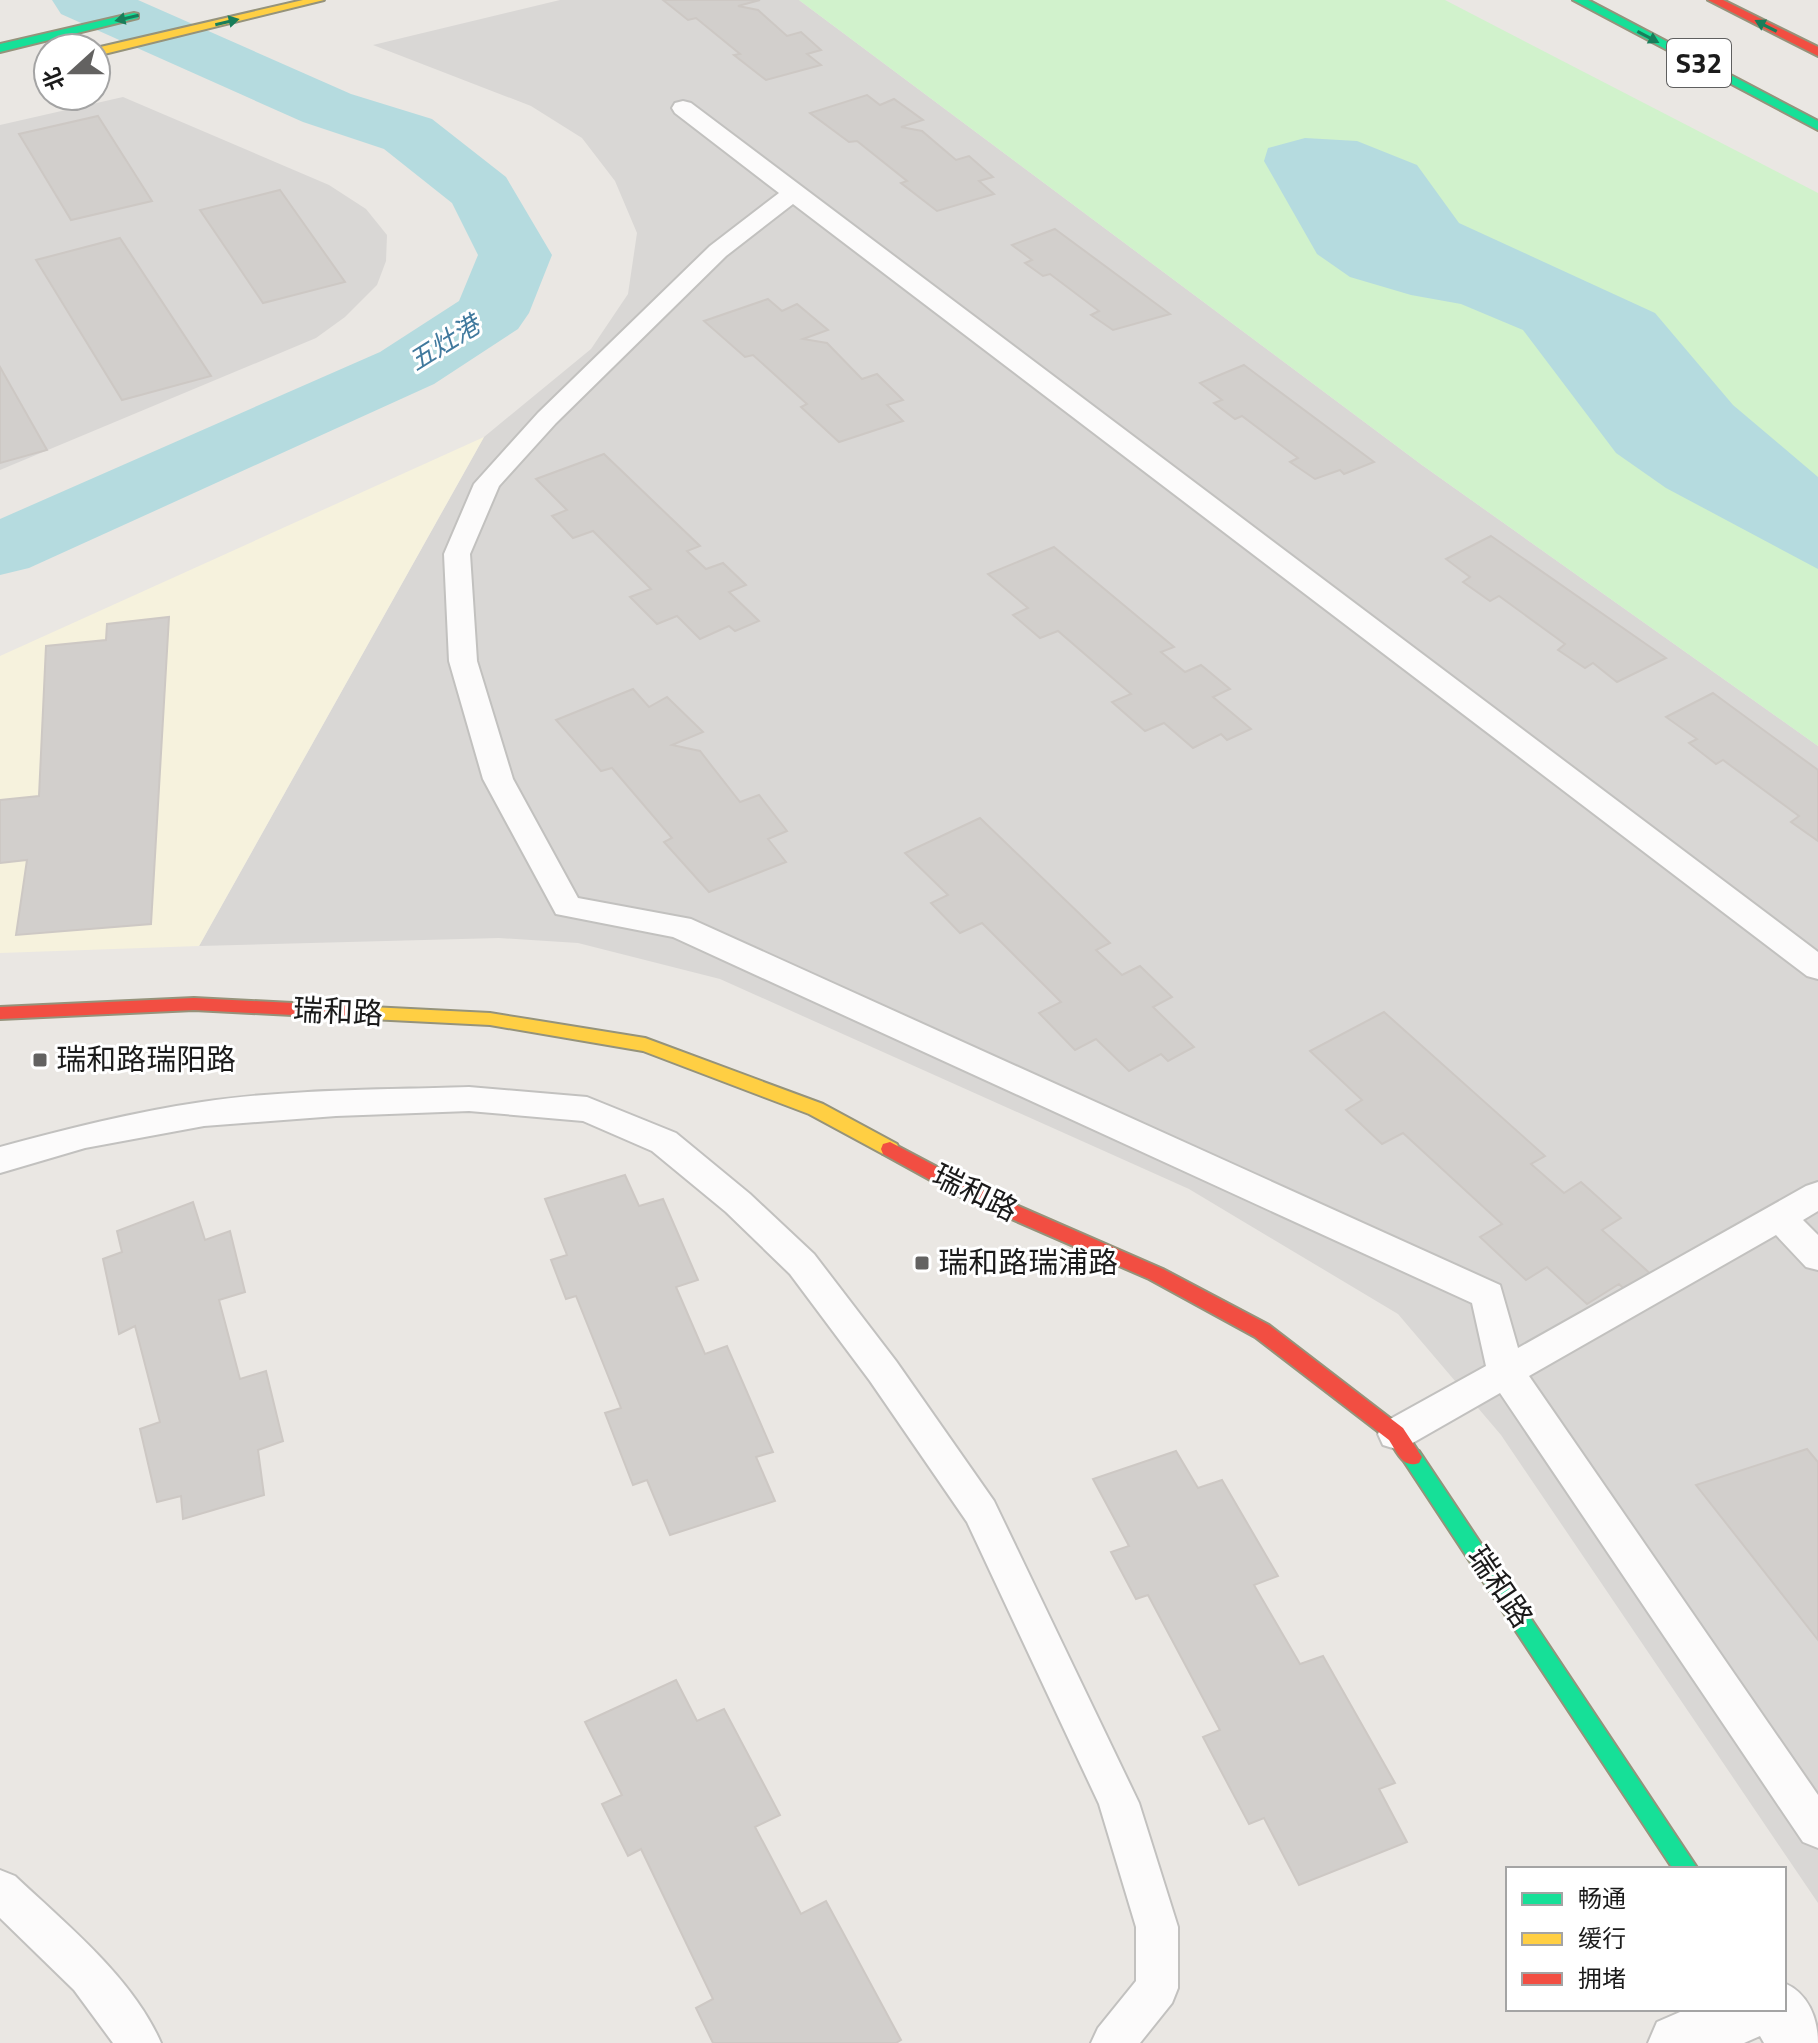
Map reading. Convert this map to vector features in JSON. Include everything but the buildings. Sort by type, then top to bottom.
[{"type":"main road","points":[[112,48],[318,0]]},
{"type":"main road","name":"S32","points":[[1579,0],[1818,126]]},
{"type":"main road","name":"S32","points":[[1714,0],[1818,52]]},
{"type":"main road","points":[[0,48],[159,10]]},
{"type":"main road","name":"瑞和路","points":[[0,1013],[194,1004],[490,1019],[645,1045],[816,1109],[968,1192],[1156,1274],[1262,1331],[1396,1434],[1685,1867]]},
{"type":"street","points":[[1678,2043],[1749,2011]]},
{"type":"street","points":[[1778,2011],[1797,2043]]},
{"type":"lane","points":[[683,108],[1818,968]]},
{"type":"lane","points":[[793,193],[718,251],[547,418],[487,484],[457,554],[463,661],[498,779],[567,907],[680,927],[1488,1295],[1505,1371],[1818,1829]]},
{"type":"lane","points":[[0,1160],[85,1136],[204,1114],[336,1104],[469,1099],[587,1109],[664,1142],[738,1203],[802,1264],[883,1371],[987,1525],[1119,1803],[1157,1927],[1157,1988],[1113,2043]]},
{"type":"lane","points":[[1396,1434],[1818,1195]]},
{"type":"lane","points":[[1780,1218],[1818,1257]]},
{"type":"lane","points":[[0,1890],[89,1975],[139,2043]]},
{"type":"shaded area","points":[[560,0],[799,0],[1422,465],[1818,746],[1818,1903],[1501,1435],[1398,1314],[1189,1189],[720,979],[578,943],[499,938],[199,946],[484,437],[591,349],[628,294],[637,233],[615,181],[582,138],[531,106],[373,45]]},
{"type":"shaded area","points":[[123,97],[329,185],[366,209],[387,235],[386,261],[377,285],[345,317],[316,338],[0,470],[0,125],[57,112],[112,112],[112,100]]},
{"type":"shaded area","points":[[484,437],[199,946],[0,953],[0,656]]},
{"type":"green space","points":[[799,0],[1445,0],[1818,193],[1818,746],[1422,465]]},
{"type":"water","points":[[1305,138],[1357,141],[1417,165],[1459,223],[1655,313],[1733,405],[1818,477],[1818,569],[1666,488],[1616,453],[1523,330],[1461,304],[1411,295],[1350,277],[1317,254],[1264,161],[1268,148]]},
{"type":"waterway","name":"五灶港","points":[[0,550],[407,368],[491,313],[515,255],[481,192],[408,134],[327,108],[84,0]]},
{"type":"traffic: fast","points":[[1579,0],[1818,126]]},
{"type":"traffic: fast","points":[[0,48],[134,16]]},
{"type":"traffic: fast","points":[[1412,1457],[1685,1867]]},
{"type":"traffic: slow","points":[[112,48],[318,0]]},
{"type":"traffic: slow","points":[[351,1012],[490,1019],[645,1045],[816,1109],[890,1149]]},
{"type":"traffic: jam","points":[[1714,0],[1818,52]]},
{"type":"traffic: jam","points":[[0,1013],[194,1004],[351,1012]]},
{"type":"traffic: jam","points":[[890,1149],[968,1192],[1156,1274],[1262,1331],[1396,1434],[1412,1457]]},
{"type":"place","name":"瑞和路瑞阳路","points":[[40,1060]]},
{"type":"place","name":"瑞和路瑞浦路","points":[[922,1263]]}]
